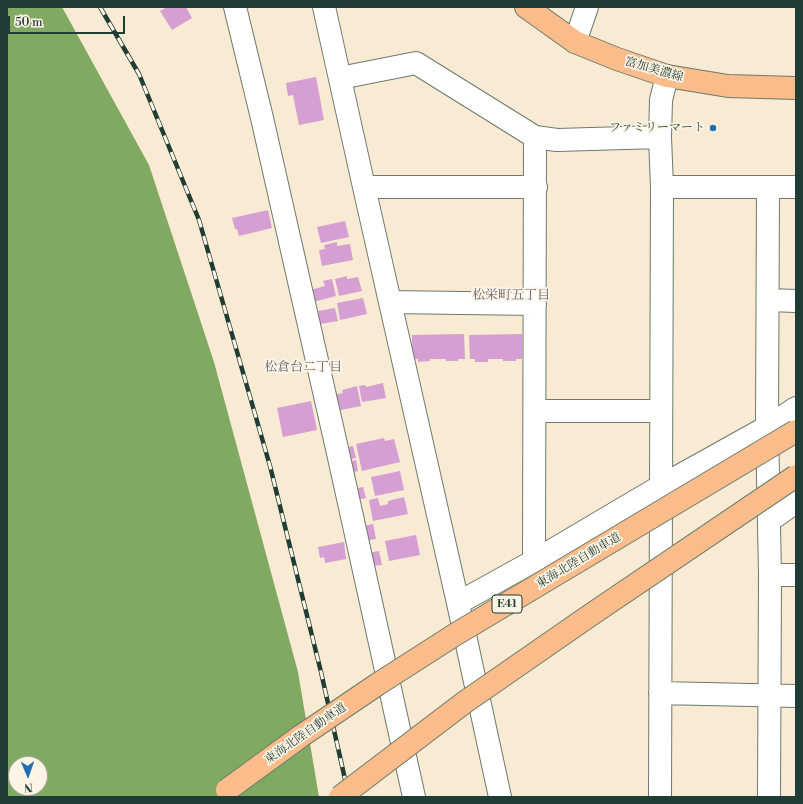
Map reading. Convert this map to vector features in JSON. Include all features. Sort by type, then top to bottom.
[{"type":"main road","name":"富加美濃線","points":[[526,7],[575,42],[617,59],[667,76],[728,86],[796,88]]},
{"type":"main road","name":"東海北陸自動車道","points":[[227,790],[301,736],[430,651],[567,567],[796,431]]},
{"type":"main road","points":[[340,797],[465,702],[796,476]]},
{"type":"street","points":[[234,7],[262,118],[414,797]]},
{"type":"street","points":[[324,7],[500,797]]},
{"type":"street","points":[[575,42],[587,7]]},
{"type":"street","points":[[340,78],[416,63],[536,137],[557,140],[660,137]]},
{"type":"street","points":[[660,797],[662,187],[660,137],[661,100],[667,76]]},
{"type":"street","points":[[534,561],[536,137]]},
{"type":"street","points":[[364,187],[536,187]]},
{"type":"street","points":[[662,187],[796,187]]},
{"type":"street","points":[[768,187],[767,428],[770,575],[769,797]]},
{"type":"street","points":[[768,300],[796,301]]},
{"type":"street","points":[[390,302],[535,304]]},
{"type":"street","points":[[458,603],[534,561],[661,486],[767,428],[796,408]]},
{"type":"street","points":[[535,411],[661,411]]},
{"type":"street","points":[[769,521],[796,502]]},
{"type":"street","points":[[770,575],[796,575]]},
{"type":"street","points":[[660,693],[796,696]]},
{"type":"green space","points":[[7,7],[62,7],[149,165],[214,362],[298,672],[319,797],[7,797]]},
{"type":"building","points":[[167,7],[186,7],[192,18],[172,30],[160,11]]},
{"type":"building","points":[[316,77],[324,120],[299,125],[293,95],[288,96],[286,83]]},
{"type":"building","points":[[268,210],[272,228],[239,236],[232,218]]},
{"type":"building","points":[[345,221],[349,237],[321,243],[317,227]]},
{"type":"building","points":[[337,242],[337,246],[350,244],[353,260],[322,266],[319,250],[325,249],[324,245]]},
{"type":"building","points":[[347,276],[347,279],[358,277],[362,291],[339,296],[335,279]]},
{"type":"building","points":[[332,279],[336,296],[313,302],[310,290],[325,286],[323,281]]},
{"type":"building","points":[[363,298],[367,314],[340,320],[337,303]]},
{"type":"building","points":[[335,308],[338,321],[320,324],[318,311]]},
{"type":"building","points":[[464,334],[465,359],[458,359],[458,361],[446,361],[446,359],[430,359],[430,361],[418,362],[418,359],[412,359],[412,335]]},
{"type":"building","points":[[522,334],[522,359],[516,359],[516,361],[503,361],[503,359],[488,359],[488,362],[475,362],[475,359],[470,359],[469,335]]},
{"type":"building","points":[[383,383],[386,398],[362,402],[359,386],[365,385],[366,387]]},
{"type":"building","points":[[357,386],[361,406],[336,411],[333,395],[343,393],[342,390]]},
{"type":"building","points":[[311,401],[317,430],[283,437],[277,408]]},
{"type":"building","points":[[384,438],[385,441],[394,439],[400,462],[362,471],[356,444]]},
{"type":"building","points":[[353,446],[356,458],[347,460],[344,448]]},
{"type":"building","points":[[356,460],[358,471],[351,473],[348,462]]},
{"type":"building","points":[[400,471],[404,490],[375,496],[371,477]]},
{"type":"building","points":[[363,487],[366,498],[356,500],[353,489]]},
{"type":"building","points":[[404,497],[408,514],[373,521],[369,500],[378,498],[380,506],[388,504],[388,501]]},
{"type":"building","points":[[373,524],[376,539],[363,541],[360,527]]},
{"type":"building","points":[[416,535],[420,555],[389,561],[385,541]]},
{"type":"building","points":[[344,542],[346,559],[325,563],[324,557],[320,558],[318,547]]},
{"type":"building","points":[[379,551],[382,565],[371,566],[368,553]]},
{"type":"railway","points":[[100,7],[139,74],[199,220],[270,466],[321,672],[349,797]]},
{"type":"place","name":"ファミリーマート","points":[[713,128]]},
{"type":"district","name":"松栄町五丁目","points":[[511,296]]},
{"type":"district","name":"松倉台二丁目","points":[[303,368]]}]
